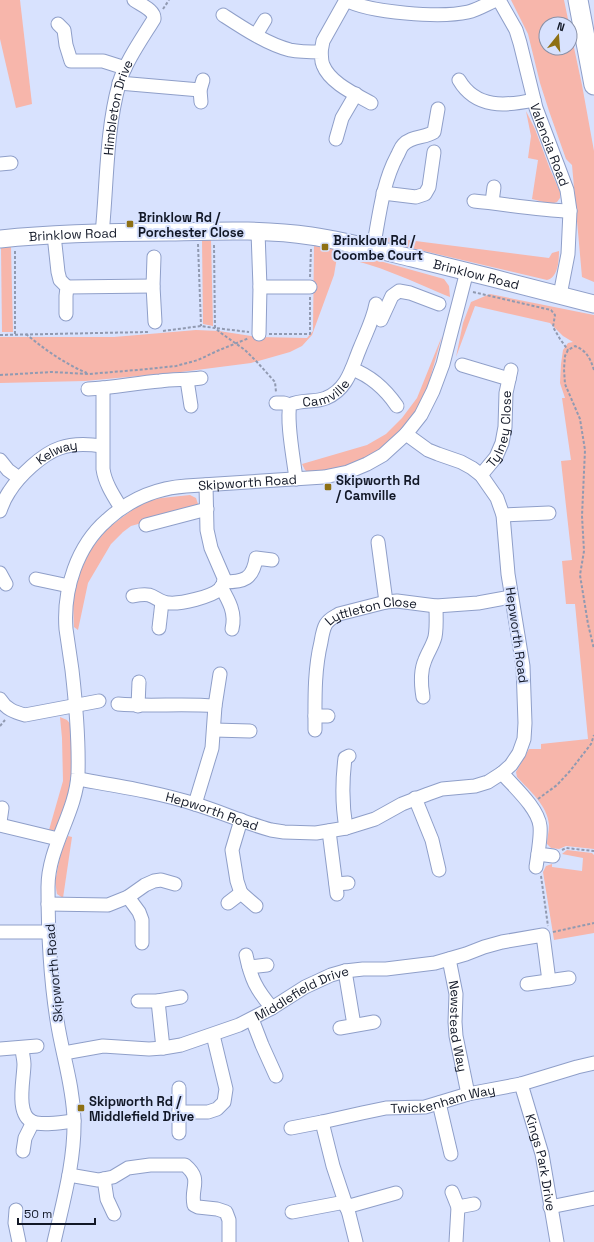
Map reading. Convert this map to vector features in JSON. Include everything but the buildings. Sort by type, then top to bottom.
[{"type":"highway","points":[[578,0],[594,84]]},
{"type":"main road","name":"Brinklow Road","points":[[8,238],[54,235],[206,231],[258,232],[310,236],[466,271],[594,304]]},
{"type":"street","name":"Himbleton Drive","points":[[102,234],[112,123],[119,83],[125,68],[154,19],[152,12],[134,0]]},
{"type":"street","points":[[371,104],[334,80],[326,72],[322,63],[321,52],[323,41],[346,0],[363,7],[417,14],[456,14],[468,12],[498,0]]},
{"type":"street","name":"Valencia Road","points":[[498,0],[516,30],[534,100],[565,181],[567,190],[570,211],[568,254],[560,295]]},
{"type":"street","points":[[223,15],[268,42],[291,50],[321,52]]},
{"type":"street","points":[[256,35],[264,20]]},
{"type":"street","points":[[58,24],[64,30],[66,45],[71,61],[103,61],[125,68]]},
{"type":"street","points":[[459,80],[465,89],[474,97],[489,103],[505,105],[534,100]]},
{"type":"street","points":[[119,83],[201,91]]},
{"type":"street","points":[[336,139],[342,118],[356,94]]},
{"type":"street","points":[[373,249],[383,193],[391,167],[403,145],[411,140],[434,132],[438,109]]},
{"type":"street","points":[[383,193],[416,197],[425,194],[429,187],[434,152]]},
{"type":"street","points":[[492,202],[494,187]]},
{"type":"street","points":[[474,201],[492,202],[535,209],[570,211]]},
{"type":"street","points":[[258,232],[260,287],[259,334]]},
{"type":"street","points":[[54,235],[58,272],[60,280],[67,287],[153,286]]},
{"type":"street","points":[[153,329],[154,257]]},
{"type":"street","name":"Skipworth Road","points":[[54,1242],[69,1175],[74,1121],[71,1084],[57,1021],[52,986],[48,883],[52,859],[74,798],[78,779],[78,724],[66,628],[66,609],[69,586],[80,554],[88,540],[103,523],[121,508],[157,490],[172,487],[324,477],[348,472],[383,455],[406,434],[421,415],[433,391],[442,364],[466,271]]},
{"type":"street","points":[[66,314],[67,287]]},
{"type":"street","points":[[260,287],[310,287]]},
{"type":"street","points":[[382,320],[392,296],[399,291],[410,293],[439,304]]},
{"type":"street","name":"Camville","points":[[276,403],[290,405],[294,403],[316,401],[334,394],[345,382],[352,370],[357,354],[382,320],[376,304]]},
{"type":"street","name":"Tylney Close","points":[[462,365],[506,375],[505,427],[502,443],[496,457],[481,475]]},
{"type":"street","name":"Camville","points":[[352,370],[363,373],[395,396]]},
{"type":"street","points":[[88,389],[160,380],[187,380],[201,378]]},
{"type":"street","points":[[187,380],[190,406]]},
{"type":"street","points":[[103,388],[104,428],[102,464],[104,477],[121,508]]},
{"type":"street","name":"Camville","points":[[290,405],[290,432],[296,479]]},
{"type":"street","name":"Hepworth Road","points":[[78,779],[137,789],[195,804],[271,830],[308,833],[346,828],[375,819],[415,798],[442,789],[475,786],[488,782],[511,765],[519,753],[524,739],[525,723],[523,666],[511,597],[503,515],[497,498],[481,475],[461,462],[428,450],[406,434]]},
{"type":"street","name":"Kelway","points":[[0,511],[9,492],[19,478],[50,452],[60,447],[76,444],[102,446]]},
{"type":"street","points":[[0,460],[8,470],[19,478]]},
{"type":"street","points":[[133,596],[149,595],[162,602],[179,603],[198,599],[215,592],[222,585],[224,578],[211,548],[208,530],[206,485]]},
{"type":"street","points":[[146,525],[207,509]]},
{"type":"street","points":[[503,515],[549,513]]},
{"type":"street","points":[[383,549],[386,602]]},
{"type":"street","points":[[222,585],[247,578],[252,572],[256,558],[272,560]]},
{"type":"street","points":[[36,579],[69,586]]},
{"type":"street","points":[[222,585],[232,608],[234,619],[232,629]]},
{"type":"street","name":"Lyttleton Close","points":[[315,730],[315,684],[317,662],[323,632],[326,624],[331,618],[339,614],[386,602],[397,601],[436,606],[478,603],[511,597]]},
{"type":"street","points":[[159,628],[162,602]]},
{"type":"street","points":[[418,691],[424,662],[436,636],[436,606]]},
{"type":"street","points":[[195,804],[212,748],[215,706],[220,674]]},
{"type":"street","points":[[138,706],[139,682]]},
{"type":"street","points":[[0,699],[4,705],[14,712],[25,715],[99,701]]},
{"type":"street","points":[[118,704],[138,706],[191,704],[215,706]]},
{"type":"street","points":[[315,716],[328,716]]},
{"type":"street","points":[[214,730],[250,731]]},
{"type":"street","points":[[346,828],[343,803],[343,775],[345,758],[349,756]]},
{"type":"street","points":[[502,773],[530,804],[537,815],[540,824],[538,854],[539,869]]},
{"type":"street","points":[[415,798],[432,840],[442,855],[439,870]]},
{"type":"street","points":[[2,808],[0,824],[58,839]]},
{"type":"street","points":[[241,820],[232,850],[237,881],[241,893],[256,906]]},
{"type":"street","points":[[329,831],[340,887]]},
{"type":"street","points":[[538,854],[553,856]]},
{"type":"street","points":[[48,904],[108,905],[128,897],[145,885],[154,881],[161,880],[175,884]]},
{"type":"street","points":[[228,903],[241,893]]},
{"type":"street","points":[[128,897],[139,912],[142,920],[142,943]]},
{"type":"street","points":[[0,932],[49,932]]},
{"type":"street","points":[[542,934],[549,981]]},
{"type":"street","name":"Middlefield Drive","points":[[64,1053],[103,1046],[163,1048],[181,1045],[240,1025],[272,1008],[317,980],[331,975],[345,971],[435,963],[502,942],[542,934]]},
{"type":"street","name":"Newstead Way","points":[[449,959],[456,994],[456,1036],[468,1094]]},
{"type":"street","points":[[267,965],[248,961],[255,984],[261,995],[272,1008]]},
{"type":"street","points":[[345,971],[354,1025]]},
{"type":"street","points":[[528,984],[569,978]]},
{"type":"street","points":[[138,1001],[158,1001],[181,997]]},
{"type":"street","points":[[158,1001],[163,1048]]},
{"type":"street","points":[[252,1019],[276,1076]]},
{"type":"street","points":[[340,1028],[374,1022]]},
{"type":"street","points":[[179,1112],[208,1112],[217,1109],[224,1102],[226,1089],[214,1034]]},
{"type":"street","points":[[0,1050],[37,1046]]},
{"type":"street","points":[[22,1048],[24,1063],[22,1106],[24,1114],[33,1122],[74,1121]]},
{"type":"street","name":"Twickenham Way","points":[[291,1128],[386,1108],[425,1107],[468,1094],[521,1084],[594,1063]]},
{"type":"street","name":"Kings Park Drive","points":[[521,1084],[542,1154],[557,1242]]},
{"type":"street","points":[[179,1088],[179,1133]]},
{"type":"street","points":[[439,1103],[451,1154]]},
{"type":"street","points":[[23,1151],[25,1138],[33,1122]]},
{"type":"street","points":[[322,1122],[332,1166],[346,1204],[356,1242]]},
{"type":"street","points":[[69,1175],[98,1180],[113,1177],[128,1168],[150,1165],[185,1165],[192,1170],[195,1178],[194,1205],[226,1212],[229,1220],[229,1242]]},
{"type":"street","points":[[104,1179],[107,1199],[114,1214]]},
{"type":"street","points":[[452,1192],[458,1207],[456,1242]]},
{"type":"street","points":[[292,1212],[346,1204],[396,1193]]},
{"type":"street","points":[[550,1207],[594,1198]]},
{"type":"street","points":[[458,1207],[474,1204]]},
{"type":"street","points":[[16,1210],[15,1223],[19,1242]]},
{"type":"path","points":[[201,326],[206,231]]},
{"type":"path","points":[[206,231],[215,328],[249,354],[275,382],[276,403]]},
{"type":"path","points":[[0,335],[201,326],[259,334],[310,334],[310,236]]},
{"type":"path","points":[[8,238],[15,334]]},
{"type":"path","points":[[462,288],[551,310],[555,315],[553,326],[568,350]]},
{"type":"path","points":[[26,334],[52,354],[77,369],[100,378],[103,381],[103,388]]},
{"type":"path","points":[[0,375],[52,372],[89,374],[176,366],[198,360],[259,334]]},
{"type":"path","points":[[594,370],[591,360],[583,349],[575,346],[568,350],[565,356],[565,384],[580,419],[585,450],[582,516],[584,551],[580,575],[588,624],[594,649]]},
{"type":"path","points":[[530,804],[557,785],[570,771],[591,744],[594,735]]},
{"type":"path","points":[[553,856],[566,848],[594,851]]},
{"type":"path","points":[[539,869],[549,927],[542,934]]},
{"type":"path","points":[[542,934],[594,923]]},
{"type":"shaded area","points":[[0,0],[20,0],[32,104],[16,108],[0,39]]},
{"type":"shaded area","points":[[511,0],[564,0],[567,16],[538,16],[538,56],[576,56],[594,151],[594,282],[582,277],[572,165],[566,159],[549,111],[540,83],[528,34]]},
{"type":"shaded area","points":[[526,111],[535,129],[560,192],[560,198],[557,202],[551,204],[532,199],[538,160],[528,158],[531,136]]},
{"type":"shaded area","points":[[384,237],[549,258],[552,253],[559,251],[558,264],[554,276],[547,280],[390,243]]},
{"type":"shaded area","points":[[202,239],[211,239],[213,326],[203,324]]},
{"type":"shaded area","points":[[314,246],[337,249],[444,279],[449,286],[450,297],[380,268],[337,257],[334,275],[312,335],[302,346],[290,352],[251,363],[181,372],[85,381],[0,383],[0,337],[114,337],[196,330],[219,331],[258,337],[307,338],[313,331]]},
{"type":"shaded area","points":[[1,247],[11,247],[13,332],[2,332]]},
{"type":"shaded area","points":[[490,294],[594,315],[594,849],[566,846],[559,849],[551,848],[547,844],[549,825],[545,811],[542,805],[517,777],[516,772],[529,749],[541,749],[541,744],[588,739],[575,604],[566,604],[562,561],[572,560],[561,461],[571,460],[562,398],[565,398],[560,383],[563,350],[568,343],[573,342],[563,336],[550,323],[475,306],[456,357],[463,323],[471,302]]},
{"type":"shaded area","points":[[442,336],[426,393],[414,416],[383,449],[360,462],[333,472],[310,474],[305,470],[302,464],[367,445],[386,434],[402,418],[417,398]]},
{"type":"shaded area","points":[[190,495],[196,498],[199,507],[131,526],[111,544],[88,583],[78,630],[74,627],[73,601],[79,574],[91,549],[108,528],[132,510],[152,499]]},
{"type":"shaded area","points":[[60,717],[67,720],[72,726],[74,757],[67,800],[59,826],[55,831],[49,830],[63,781]]},
{"type":"shaded area","points":[[68,836],[72,837],[63,898],[57,894],[55,882],[61,852]]},
{"type":"shaded area","points":[[567,850],[592,853],[594,855],[594,933],[554,940],[543,872],[546,866],[552,864],[552,867],[582,871],[583,858],[562,854]]},
{"type":"place","name":"Brinklow Rd / Porchester Close","points":[[130,224]]},
{"type":"place","name":"Brinklow Rd / Coombe Court","points":[[325,247]]},
{"type":"place","name":"Skipworth Rd / Camville","points":[[328,487]]},
{"type":"place","name":"Skipworth Rd / Middlefield Drive","points":[[81,1108]]}]
